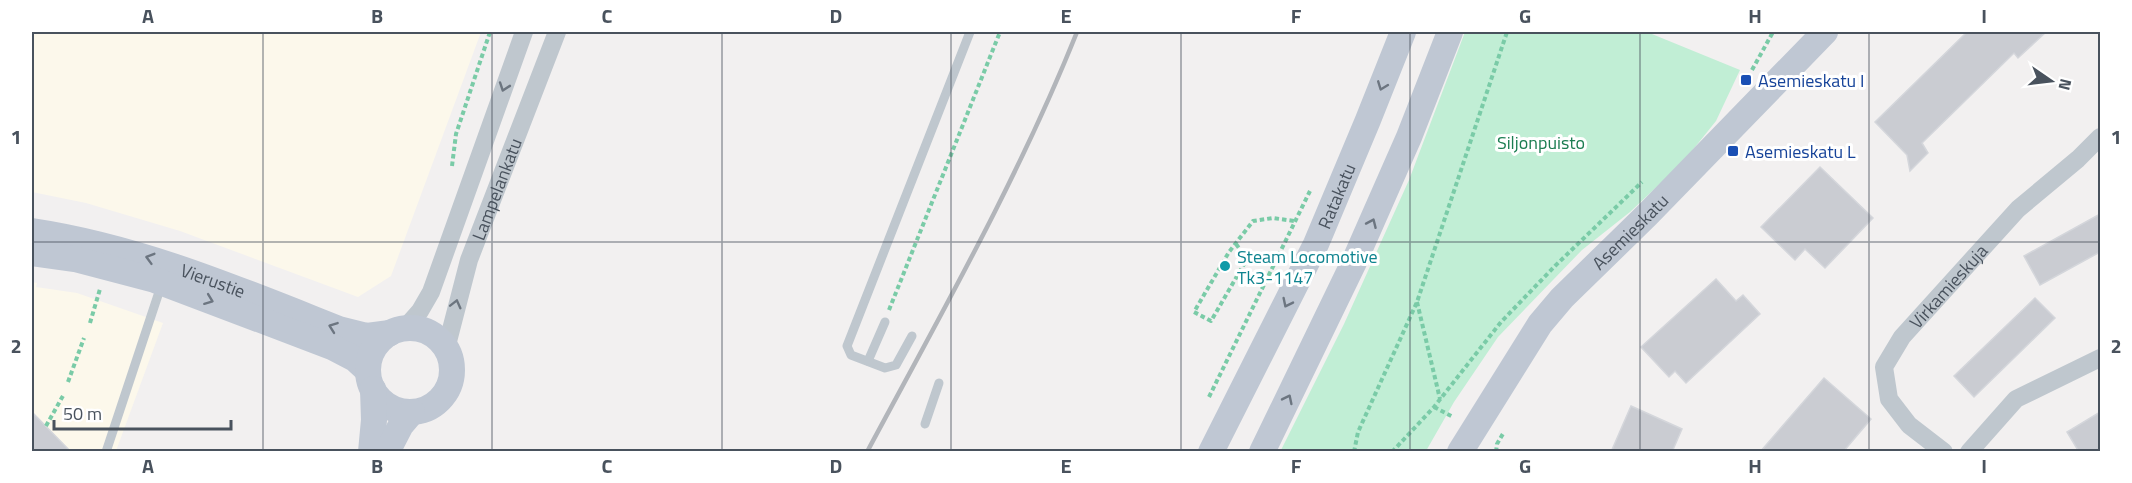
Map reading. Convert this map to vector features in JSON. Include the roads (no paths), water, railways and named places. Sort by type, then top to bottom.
[{"type":"street","name":"Lampelankatu","points":[[398,331],[420,311],[431,292],[524,32]]},
{"type":"street","name":"Lampelankatu","points":[[446,349],[469,260],[557,32]]},
{"type":"street","name":"Ratakatu","points":[[1211,452],[1316,244],[1403,32]]},
{"type":"street","points":[[1262,452],[1354,262],[1409,137],[1450,32]]},
{"type":"street","name":"Asemieskatu","points":[[1460,452],[1540,324],[1562,298],[1825,32]]},
{"type":"street","name":"Virkamieskuja","points":[[1944,452],[1909,424],[1889,399],[1884,367],[1902,337],[2018,209],[2078,159],[2100,137]]},
{"type":"street","name":"Vierustie","points":[[32,231],[103,244],[156,259],[339,329],[367,336],[398,331]]},
{"type":"street","name":"Vierustie","points":[[32,253],[75,259],[162,282],[332,347],[355,359],[370,380]]},
{"type":"street","points":[[370,380],[378,397],[393,408],[412,412],[434,405],[446,391],[451,374],[449,356],[440,342],[428,332],[398,331],[376,345],[372,353],[370,380],[374,420],[371,452]]},
{"type":"street","points":[[1969,452],[2016,399],[2100,358]]},
{"type":"street","points":[[387,452],[401,425],[412,412]]},
{"type":"lane","points":[[912,336],[896,365],[885,368],[851,355],[847,346],[970,32]]},
{"type":"lane","points":[[106,452],[162,282]]},
{"type":"lane","points":[[868,361],[885,322]]},
{"type":"lane","points":[[925,424],[939,383]]},
{"type":"railway","points":[[867,452],[1005,192],[1077,32]]},
{"type":"place","name":"Asemieskatu I","points":[[1746,80]]},
{"type":"place","name":"Asemieskatu L","points":[[1733,151]]},
{"type":"place","name":"Steam Locomotive Tk3-1147","points":[[1225,266]]},
{"type":"park label","name":"Siljonpuisto","points":[[1541,142]]}]
